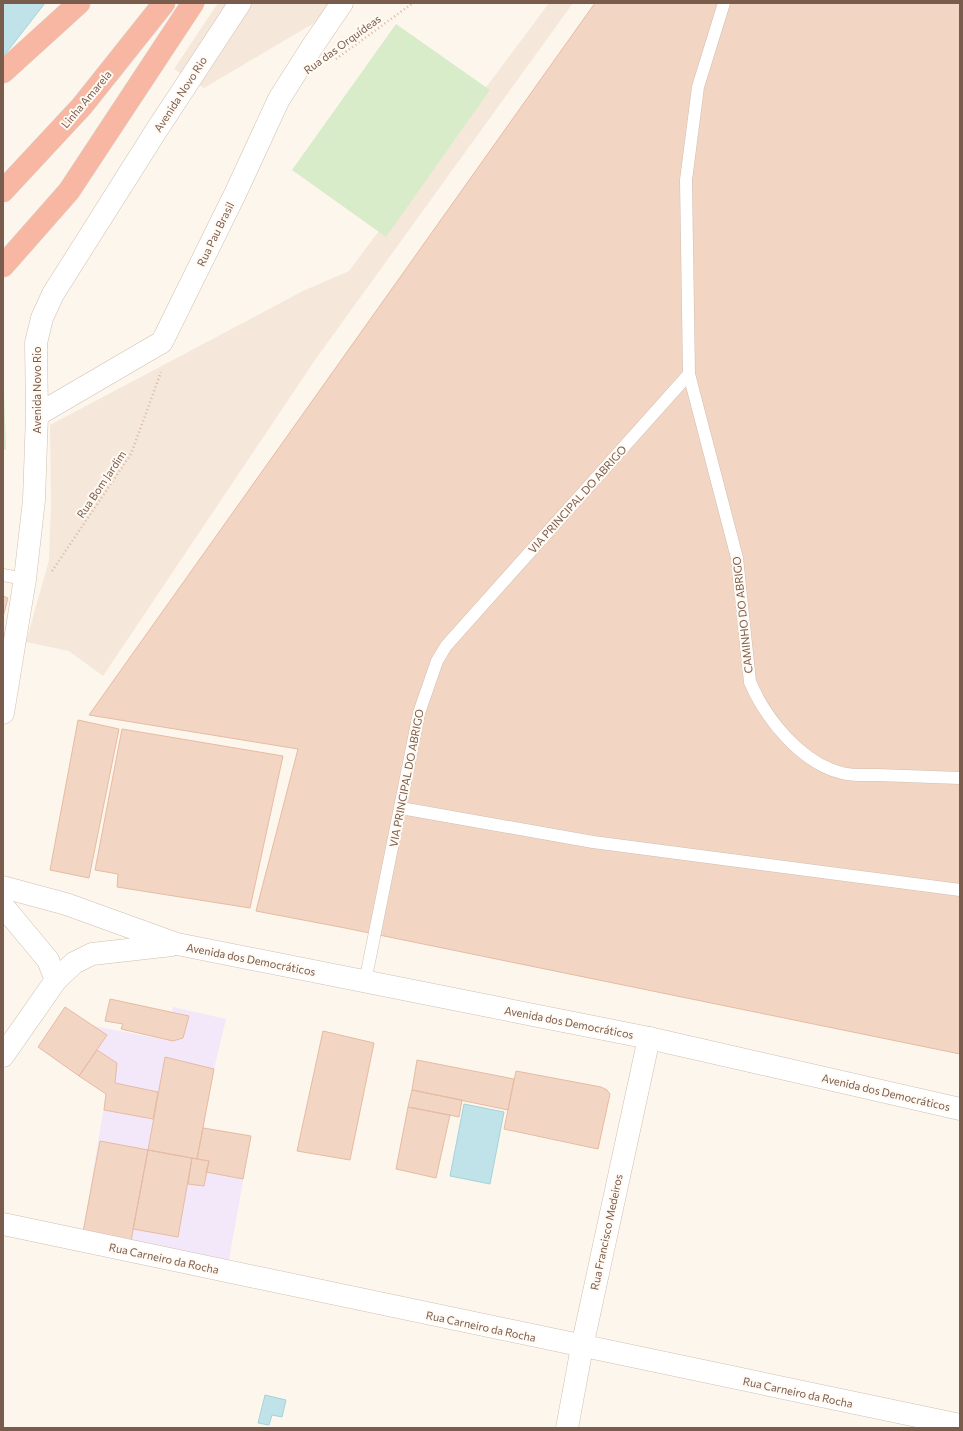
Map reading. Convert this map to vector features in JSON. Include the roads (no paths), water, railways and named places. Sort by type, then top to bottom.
[{"type":"highway","points":[[3,72],[79,3]]},
{"type":"highway","name":"Linha Amarela","points":[[3,191],[82,106],[164,3]]},
{"type":"highway","points":[[3,266],[70,191],[193,3]]},
{"type":"street","name":"Avenida Novo Rio","points":[[3,713],[25,579],[36,471],[36,343],[42,318],[53,294],[156,131],[240,3]]},
{"type":"street","name":"Rua Pau Brasil","points":[[37,415],[162,342],[236,192],[279,99],[342,3]]},
{"type":"street","name":"Avenida dos Democráticos","points":[[3,887],[66,904],[176,944],[649,1038],[960,1109]]},
{"type":"street","points":[[3,906],[48,960],[56,980]]},
{"type":"street","name":"Avenida dos Democráticos","points":[[3,1056],[56,980],[74,963],[92,954],[176,944]]},
{"type":"street","name":"Rua Francisco Medeiros","points":[[567,1428],[582,1347],[649,1038]]},
{"type":"street","name":"Rua Carneiro da Rocha","points":[[3,1224],[582,1347],[960,1425]]},
{"type":"lane","points":[[689,374],[686,180],[698,87],[724,3]]},
{"type":"lane","name":"CAMINHO DO ABRIGO","points":[[689,374],[737,558],[750,682],[768,717],[806,756],[821,766],[843,774],[960,778]]},
{"type":"lane","name":"VIA PRINCIPAL DO ABRIGO","points":[[365,982],[419,713],[427,686],[446,646],[689,374]]},
{"type":"lane","points":[[3,575],[25,579]]},
{"type":"lane","points":[[400,808],[593,842],[960,890]]},
{"type":"water","points":[[3,3],[45,3],[3,57]]},
{"type":"water","points":[[464,1104],[504,1112],[490,1184],[450,1176]]},
{"type":"water","points":[[265,1395],[286,1400],[282,1417],[272,1415],[269,1425],[258,1423]]}]
